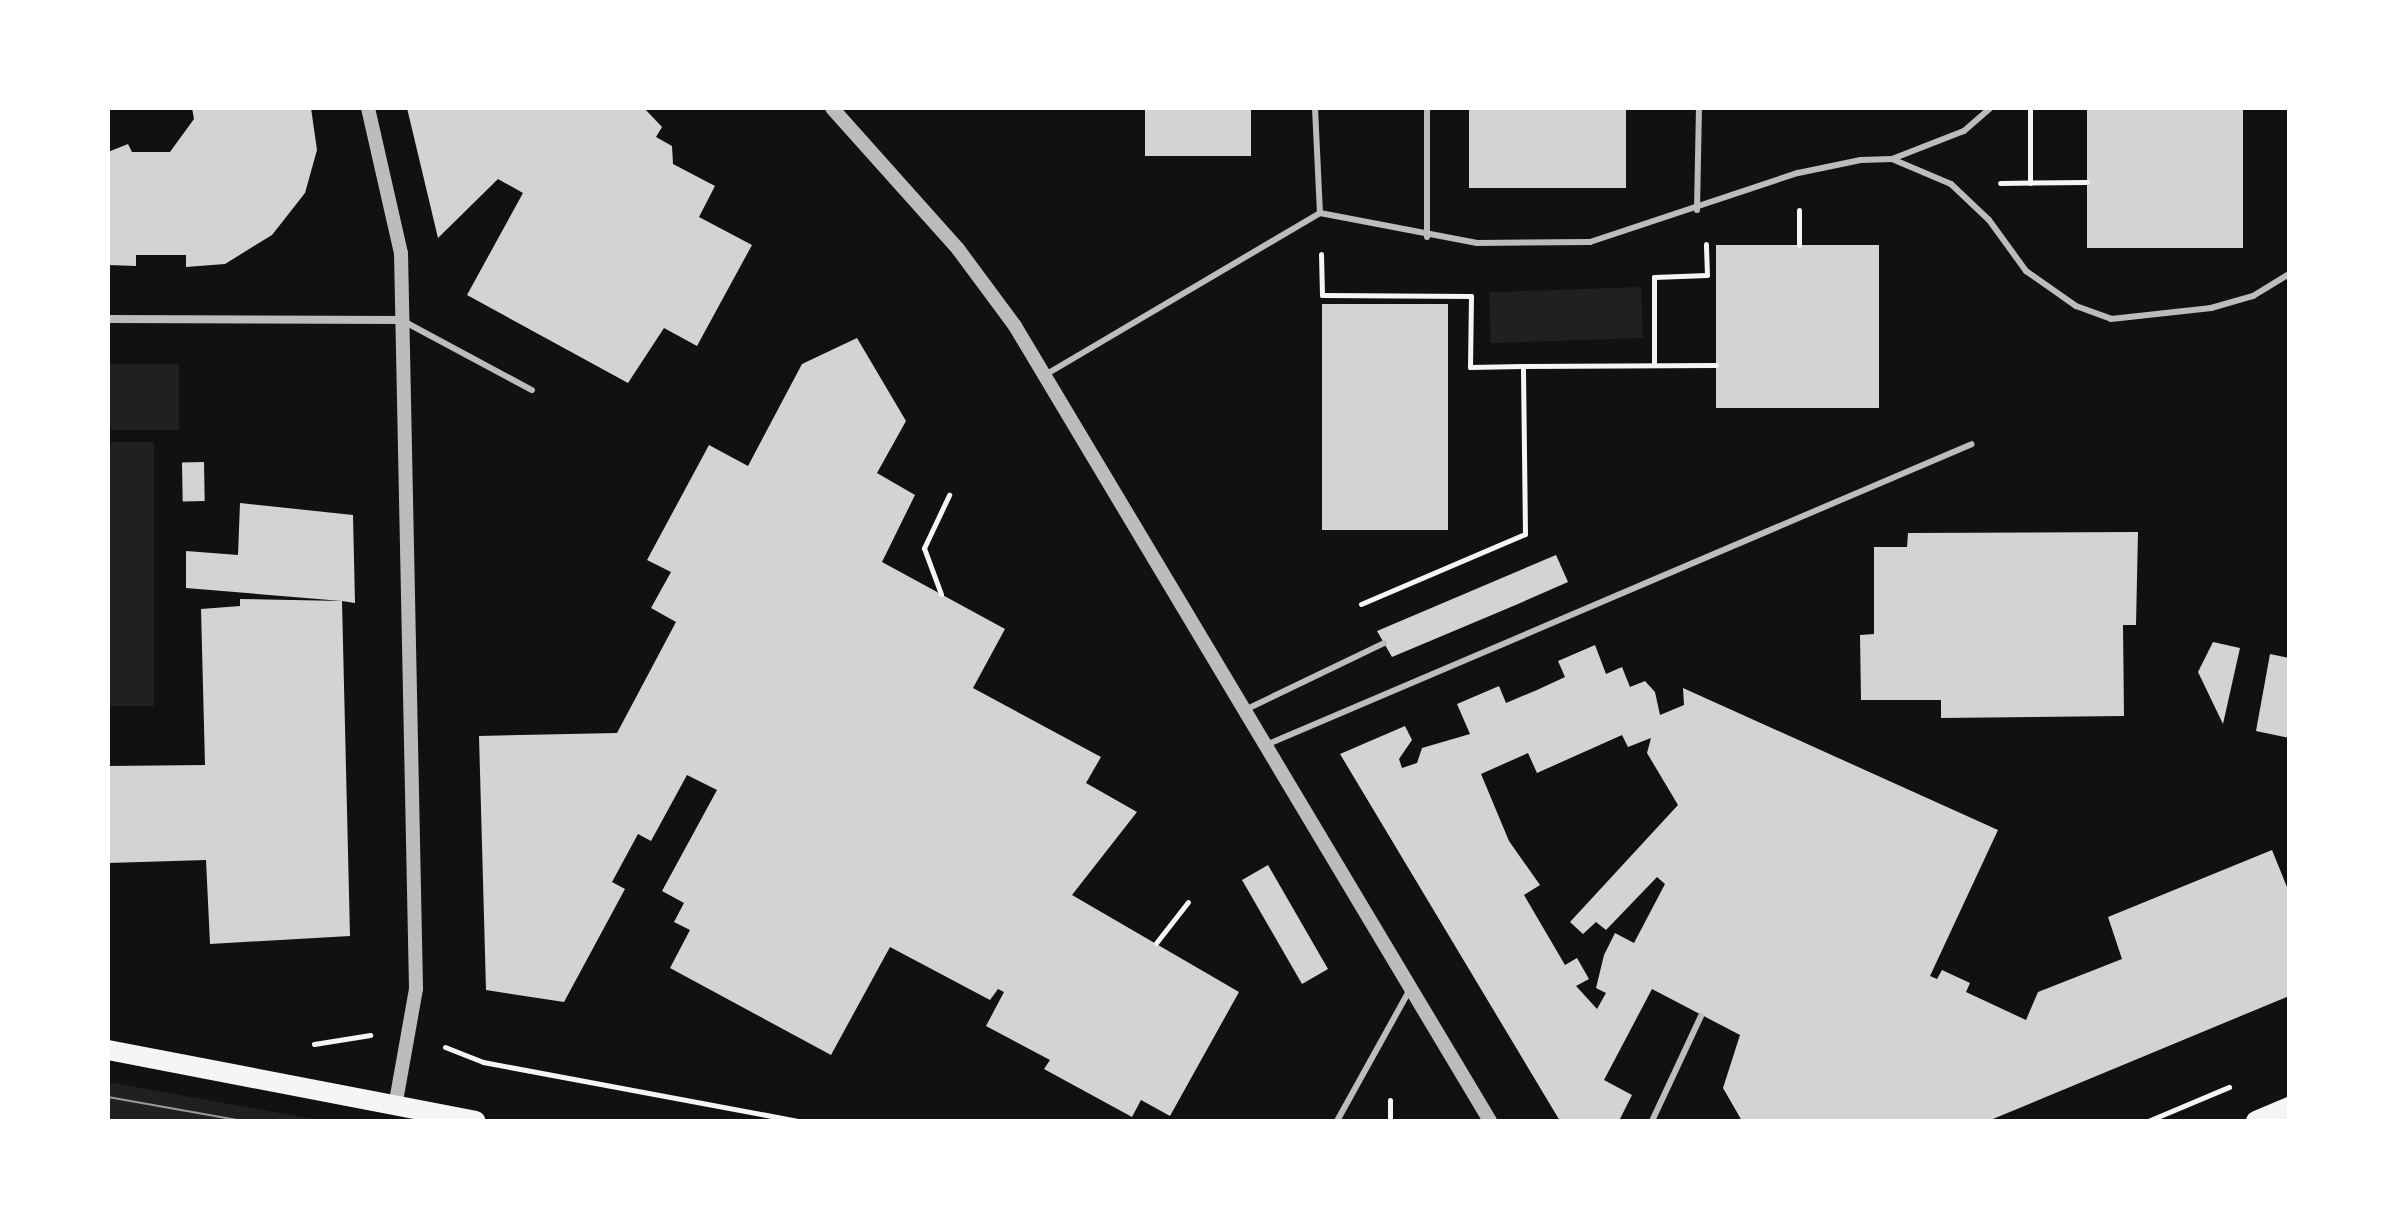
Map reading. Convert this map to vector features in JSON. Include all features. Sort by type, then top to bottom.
[{"type":"main road","points":[[108,1050],[475,1121]]},
{"type":"main road","points":[[2256,1121],[2289,1107]]},
{"type":"street","points":[[368,108],[401,253],[416,989],[395,1107]]},
{"type":"street","points":[[832,108],[958,249],[1044,376],[1408,993],[1490,1121]]},
{"type":"street","points":[[108,319],[402,320]]},
{"type":"lane","points":[[1315,108],[1320,213]]},
{"type":"lane","points":[[1427,108],[1427,237]]},
{"type":"lane","points":[[1697,210],[1699,108]]},
{"type":"lane","points":[[1044,376],[1320,213],[1427,237],[1590,242],[1697,210],[1810,170],[1892,159],[1954,136],[1990,108]]},
{"type":"lane","points":[[1892,159],[1951,184],[2026,271],[2076,306],[2111,319],[2211,308],[2253,296],[2289,274]]},
{"type":"lane","points":[[402,320],[532,390]]},
{"type":"lane","points":[[1263,746],[1972,444]]},
{"type":"lane","points":[[1242,712],[1384,643]]},
{"type":"lane","points":[[1337,1121],[1408,993]]},
{"type":"lane","points":[[1652,1121],[1701,1016]]},
{"type":"path","points":[[2030,108],[2030,183]]},
{"type":"path","points":[[1951,184],[2087,182]]},
{"type":"path","points":[[1320,213],[1322,295],[1471,296],[1470,367],[1716,365]]},
{"type":"path","points":[[1654,365],[1654,277],[1707,275],[1706,249]]},
{"type":"path","points":[[1361,604],[1525,534],[1523,366]]},
{"type":"path","points":[[941,594],[924,548],[949,495]]},
{"type":"path","points":[[1156,943],[1188,902]]},
{"type":"path","points":[[409,1034],[483,1062],[797,1121]]},
{"type":"path","points":[[310,1044],[365,1035]]},
{"type":"path","points":[[2148,1121],[2233,1085]]},
{"type":"shaded area","points":[[1641,287],[1643,338],[1491,343],[1489,292]]},
{"type":"shaded area","points":[[108,364],[179,364],[179,430],[108,430]]},
{"type":"shaded area","points":[[108,442],[154,442],[154,706],[108,706]]},
{"type":"shaded area","points":[[108,1082],[323,1121],[108,1121]]},
{"type":"building","points":[[192,108],[311,108],[317,150],[305,193],[272,235],[225,264],[186,267],[186,255],[136,255],[136,266],[108,265],[108,152],[128,144],[132,152],[170,152],[194,119]]},
{"type":"building","points":[[407,108],[644,108],[662,127],[656,137],[672,146],[673,164],[715,186],[699,217],[752,245],[697,346],[664,328],[628,383],[467,295],[523,193],[498,179],[438,238]]},
{"type":"building","points":[[1145,108],[1251,108],[1251,156],[1145,156]]},
{"type":"building","points":[[1469,108],[1626,108],[1626,188],[1469,188]]},
{"type":"building","points":[[2087,108],[2243,108],[2243,248],[2087,248]]},
{"type":"building","points":[[1716,245],[1879,245],[1879,408],[1716,408]]},
{"type":"building","points":[[1322,304],[1448,304],[1448,530],[1322,530]]},
{"type":"building","points":[[857,338],[906,421],[877,473],[915,495],[882,562],[1005,629],[973,688],[1101,757],[1086,783],[1137,812],[1072,895],[1239,992],[1170,1116],[1141,1100],[1132,1117],[1044,1069],[1050,1060],[986,1026],[1004,992],[998,989],[990,1000],[890,947],[831,1055],[670,968],[690,930],[674,922],[684,903],[662,891],[717,790],[687,775],[651,841],[638,834],[612,882],[625,889],[564,1002],[486,990],[479,736],[617,733],[676,622],[651,608],[671,572],[647,560],[709,445],[748,466],[802,364]]},
{"type":"building","points":[[182,462],[204,462],[205,501],[183,501]]},
{"type":"building","points":[[240,503],[353,515],[355,603],[186,588],[186,551],[238,555]]},
{"type":"building","points":[[2138,532],[2136,625],[2123,625],[2124,716],[1941,718],[1941,700],[1861,700],[1860,635],[1874,634],[1874,547],[1907,547],[1908,533]]},
{"type":"building","points":[[1556,555],[1568,582],[1518,604],[1392,657],[1377,631]]},
{"type":"building","points":[[240,599],[342,601],[350,936],[210,944],[206,860],[108,863],[108,766],[205,765],[201,609],[240,606]]},
{"type":"building","points":[[2213,642],[2240,648],[2223,724],[2198,672]]},
{"type":"building","points":[[1595,645],[1606,674],[1622,667],[1630,687],[1645,681],[1655,692],[1660,715],[1684,705],[1683,688],[1998,830],[1930,976],[1937,979],[1942,970],[1970,983],[1966,992],[2026,1020],[2038,992],[2122,959],[2108,917],[2272,850],[2289,892],[2289,996],[1988,1121],[1742,1121],[1723,1088],[1740,1035],[1652,989],[1604,1080],[1632,1095],[1619,1121],[1560,1121],[1340,754],[1405,726],[1412,740],[1399,759],[1402,768],[1417,763],[1422,748],[1470,734],[1457,704],[1499,686],[1506,703],[1537,690],[1565,677],[1558,661]],"holes":[[[1622,735],[1628,747],[1651,738],[1647,753],[1678,805],[1570,922],[1583,934],[1596,922],[1606,930],[1657,877],[1665,884],[1634,943],[1615,933],[1604,955],[1596,988],[1606,993],[1597,1009],[1576,986],[1589,979],[1577,958],[1565,965],[1524,895],[1540,885],[1509,841],[1481,774],[1528,753],[1537,773]]]},
{"type":"building","points":[[2270,654],[2289,658],[2289,738],[2256,731]]},
{"type":"building","points":[[1268,865],[1328,969],[1302,984],[1242,880]]},
{"type":"tram line","points":[[108,1097],[243,1121]]}]
